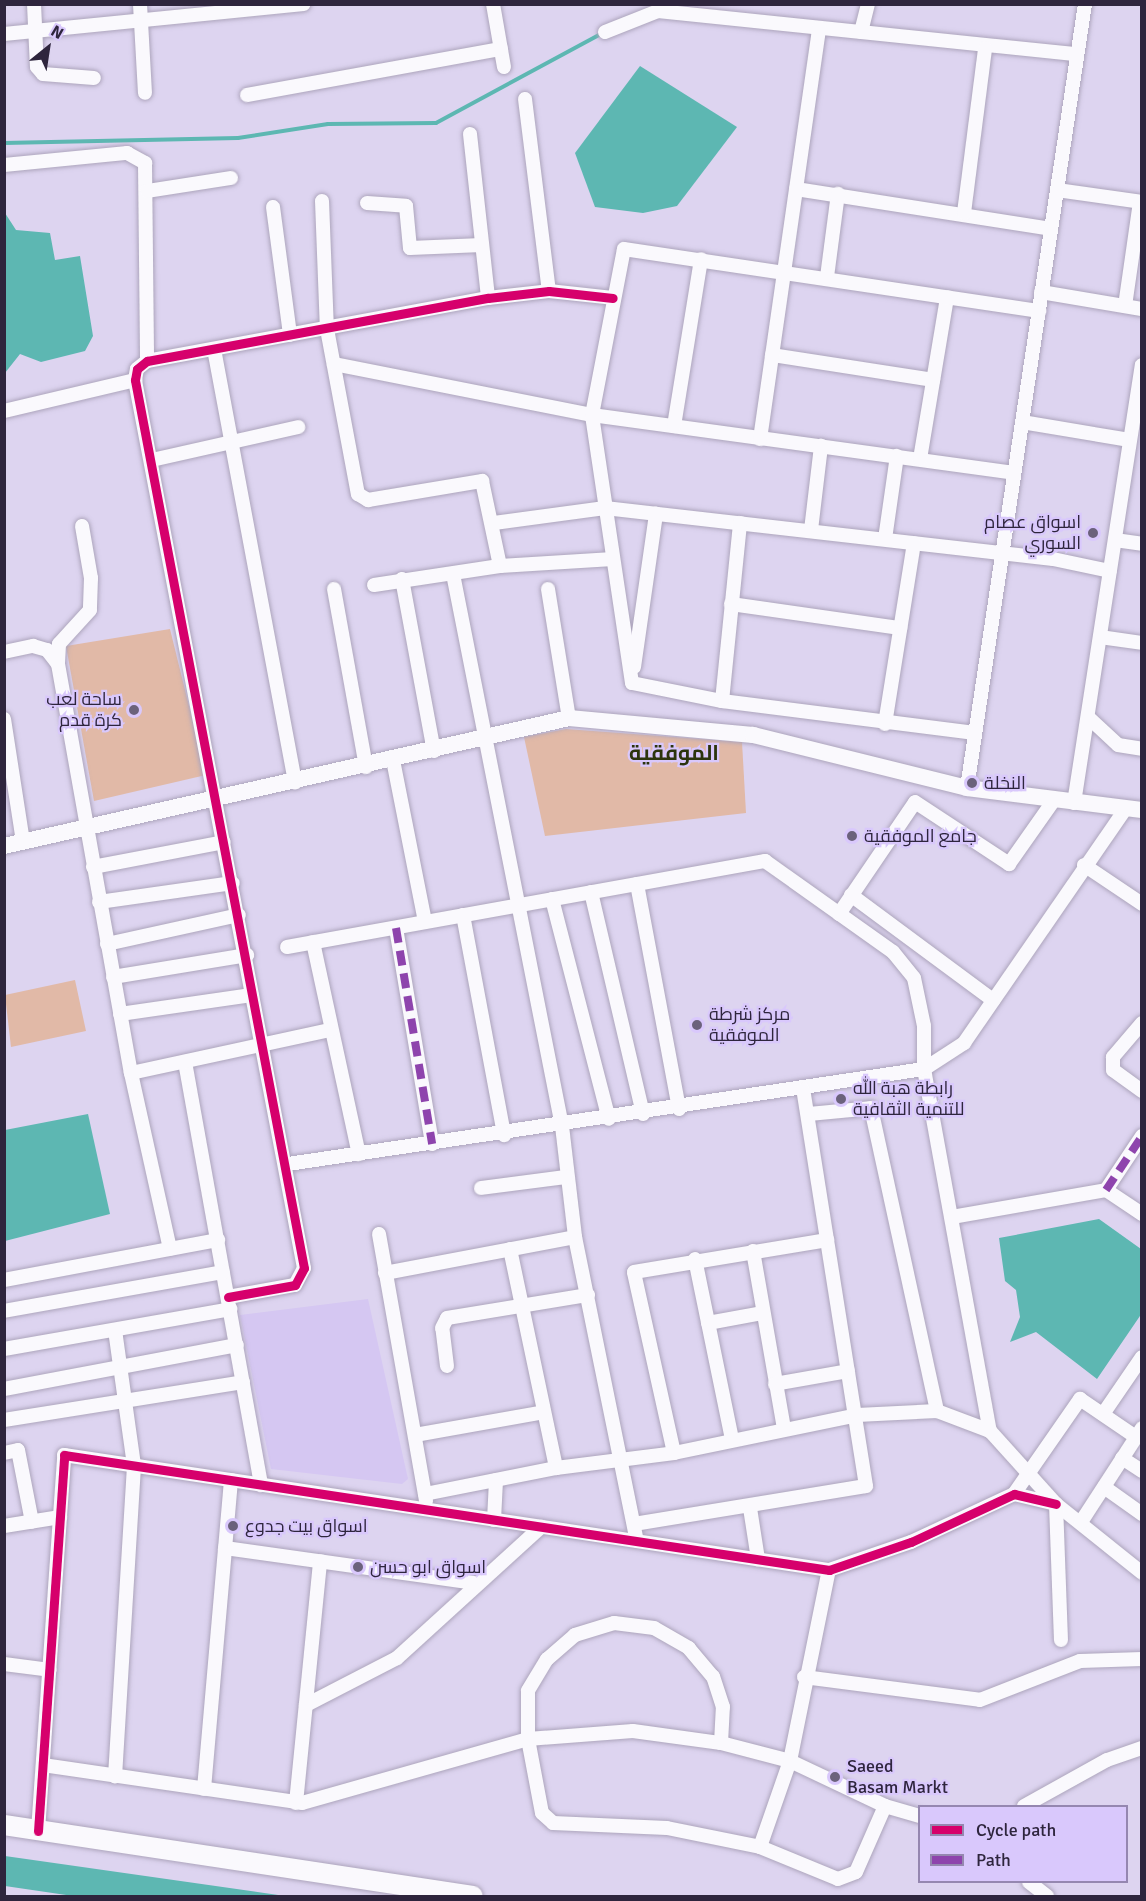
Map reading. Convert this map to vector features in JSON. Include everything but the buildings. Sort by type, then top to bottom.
[{"type":"main road","points":[[4,1825],[474,1896]]},
{"type":"street","points":[[34,4],[37,67],[43,74],[94,78]]},
{"type":"street","points":[[140,4],[145,93]]},
{"type":"street","points":[[4,34],[36,33],[235,9],[304,4]]},
{"type":"street","points":[[493,4],[504,68]]},
{"type":"street","points":[[861,33],[868,4]]},
{"type":"street","points":[[967,788],[1085,4]]},
{"type":"street","points":[[605,32],[659,8],[985,48],[1077,54]]},
{"type":"street","points":[[760,439],[819,28]]},
{"type":"street","points":[[964,213],[985,48]]},
{"type":"street","points":[[247,95],[501,49]]},
{"type":"street","points":[[525,99],[549,291]]},
{"type":"street","points":[[470,134],[488,298]]},
{"type":"street","points":[[4,165],[128,153],[145,163],[147,361],[135,380],[247,955],[259,1046],[288,1164],[303,1278],[295,1285],[229,1303],[115,1329],[4,1349]]},
{"type":"street","points":[[147,191],[231,178]]},
{"type":"street","points":[[796,189],[964,213],[1051,229]]},
{"type":"street","points":[[1057,190],[1141,202],[1138,246],[1125,306]]},
{"type":"street","points":[[827,277],[838,194]]},
{"type":"street","points":[[322,201],[327,329],[358,494],[368,500],[482,481],[494,523],[500,566]]},
{"type":"street","points":[[367,203],[406,206],[410,248],[482,245]]},
{"type":"street","points":[[273,207],[290,336]]},
{"type":"street","points":[[632,683],[592,415],[624,249],[827,277],[1039,311]]},
{"type":"street","points":[[674,426],[701,259]]},
{"type":"street","points":[[147,361],[488,298],[549,291],[614,298]]},
{"type":"street","points":[[1041,292],[1142,309]]},
{"type":"street","points":[[920,459],[948,297]]},
{"type":"street","points":[[214,349],[295,783]]},
{"type":"street","points":[[772,355],[933,380]]},
{"type":"street","points":[[334,364],[592,415],[1014,473]]},
{"type":"street","points":[[1074,803],[1142,365]]},
{"type":"street","points":[[4,411],[135,380]]},
{"type":"street","points":[[1022,422],[1130,440]]},
{"type":"street","points":[[152,460],[298,427]]},
{"type":"street","points":[[811,530],[821,446]]},
{"type":"street","points":[[885,539],[897,456]]},
{"type":"street","points":[[494,523],[605,508],[885,539],[1110,571]]},
{"type":"street","points":[[632,683],[656,514]]},
{"type":"street","points":[[722,701],[740,523]]},
{"type":"street","points":[[82,525],[92,578],[90,609],[59,644],[58,664],[85,829],[131,1073],[170,1249]]},
{"type":"street","points":[[1115,540],[1142,544]]},
{"type":"street","points":[[885,723],[914,543]]},
{"type":"street","points":[[374,585],[500,566],[613,559]]},
{"type":"street","points":[[453,574],[487,739],[516,906],[562,1126],[566,1177],[575,1237],[637,1541]]},
{"type":"street","points":[[402,579],[434,751]]},
{"type":"street","points":[[334,589],[366,766]]},
{"type":"street","points":[[548,589],[569,718]]},
{"type":"street","points":[[731,604],[900,628]]},
{"type":"street","points":[[1100,637],[1142,643]]},
{"type":"street","points":[[4,652],[33,646],[47,651],[58,664]]},
{"type":"street","points":[[632,683],[722,701],[975,733]]},
{"type":"street","points":[[1088,717],[1118,745],[1142,749]]},
{"type":"street","points":[[4,846],[295,783],[569,718],[753,735],[967,788],[1134,809]]},
{"type":"street","points":[[4,719],[23,842]]},
{"type":"street","points":[[393,760],[425,922]]},
{"type":"street","points":[[839,914],[915,802],[1009,864],[1054,800]]},
{"type":"street","points":[[288,1164],[679,1109],[924,1069],[964,1043],[1084,866],[1134,809]]},
{"type":"street","points":[[93,867],[224,842]]},
{"type":"street","points":[[286,947],[765,861],[893,952],[914,978],[924,1026],[924,1069],[990,1431]]},
{"type":"street","points":[[1084,866],[1142,904]]},
{"type":"street","points":[[99,902],[232,883]]},
{"type":"street","points":[[637,884],[679,1109]]},
{"type":"street","points":[[591,892],[643,1114]]},
{"type":"street","points":[[851,895],[993,1000]]},
{"type":"street","points":[[552,899],[609,1119]]},
{"type":"street","points":[[107,944],[239,915]]},
{"type":"street","points":[[463,915],[504,1135]]},
{"type":"street","points":[[396,928],[432,1144]]},
{"type":"street","points":[[313,942],[330,1030],[359,1154]]},
{"type":"street","points":[[113,977],[247,955]]},
{"type":"street","points":[[120,1014],[252,995]]},
{"type":"street","points":[[1142,1023],[1113,1057],[1113,1070],[1142,1091]]},
{"type":"street","points":[[131,1073],[330,1030]]},
{"type":"street","points":[[185,1062],[261,1485]]},
{"type":"street","points":[[634,1524],[750,1508],[866,1486],[803,1090]]},
{"type":"street","points":[[808,1114],[871,1108],[937,1411]]},
{"type":"street","points":[[1106,1190],[1142,1136]]},
{"type":"street","points":[[481,1188],[566,1177]]},
{"type":"street","points":[[952,1217],[1106,1190],[1142,1214]]},
{"type":"street","points":[[379,1234],[428,1510]]},
{"type":"street","points":[[385,1273],[575,1237]]},
{"type":"street","points":[[4,1280],[218,1240]]},
{"type":"street","points":[[674,1453],[634,1272],[695,1259],[827,1240]]},
{"type":"street","points":[[510,1249],[556,1468]]},
{"type":"street","points":[[753,1251],[784,1429]]},
{"type":"street","points":[[695,1259],[732,1439]]},
{"type":"street","points":[[4,1311],[224,1272]]},
{"type":"street","points":[[447,1366],[442,1328],[447,1318],[588,1295]]},
{"type":"street","points":[[708,1323],[763,1313]]},
{"type":"street","points":[[115,1329],[129,1400],[134,1466],[115,1776]]},
{"type":"street","points":[[4,1389],[120,1363],[237,1345]]},
{"type":"street","points":[[1103,1414],[1137,1373],[1142,1357]]},
{"type":"street","points":[[775,1384],[848,1371]]},
{"type":"street","points":[[4,1420],[243,1382]]},
{"type":"street","points":[[39,1831],[64,1455],[828,1570],[911,1542],[1014,1494],[1027,1472],[1080,1399],[1103,1414],[1139,1432],[1081,1522]]},
{"type":"street","points":[[425,1494],[556,1468],[674,1453],[732,1439],[856,1415],[937,1411],[990,1431],[1056,1504],[1142,1573]]},
{"type":"street","points":[[415,1435],[544,1412]]},
{"type":"street","points":[[4,1453],[18,1450],[32,1522]]},
{"type":"street","points":[[1122,1458],[1142,1471]]},
{"type":"street","points":[[204,1789],[231,1480]]},
{"type":"street","points":[[494,1520],[496,1480]]},
{"type":"street","points":[[1104,1487],[1142,1514]]},
{"type":"street","points":[[1014,1494],[1056,1504]]},
{"type":"street","points":[[1056,1504],[1061,1640]]},
{"type":"street","points":[[750,1508],[758,1559]]},
{"type":"street","points":[[4,1526],[60,1517]]},
{"type":"street","points":[[306,1705],[397,1658],[474,1583],[541,1527]]},
{"type":"street","points":[[225,1548],[474,1583]]},
{"type":"street","points":[[296,1803],[320,1561]]},
{"type":"street","points":[[760,1847],[790,1761],[804,1677],[828,1570]]},
{"type":"street","points":[[721,1743],[723,1707],[713,1677],[698,1656],[661,1631],[614,1623],[575,1635],[539,1669],[528,1691],[528,1739],[542,1813],[553,1823],[667,1828],[760,1847],[838,1879],[856,1872],[885,1806]]},
{"type":"street","points":[[804,1677],[980,1700],[1080,1661],[1142,1659]]},
{"type":"street","points":[[4,1664],[50,1670]]},
{"type":"street","points":[[43,1765],[296,1803],[528,1739],[633,1731],[721,1743],[790,1761],[885,1806],[918,1815]]},
{"type":"street","points":[[1026,1805],[1107,1760],[1142,1748]]},
{"type":"street","points":[[1031,1883],[1047,1896]]},
{"type":"shaded area","points":[[640,66],[737,127],[677,206],[643,213],[595,207],[575,153]]},
{"type":"shaded area","points":[[5,213],[16,230],[50,233],[55,260],[80,256],[93,336],[85,351],[41,362],[20,354],[5,373]]},
{"type":"shaded area","name":"ساحة لعب كرة قدم","points":[[170,629],[206,775],[94,801],[66,646]]},
{"type":"shaded area","points":[[566,729],[742,742],[746,813],[545,836],[524,737]]},
{"type":"shaded area","points":[[75,980],[86,1031],[11,1047],[5,995]]},
{"type":"shaded area","points":[[88,1114],[110,1214],[5,1241],[5,1130]]},
{"type":"shaded area","points":[[1099,1219],[1141,1249],[1142,1313],[1097,1379],[1036,1332],[1010,1342],[1020,1317],[1016,1290],[1005,1281],[999,1238]]},
{"type":"shaded area","points":[[368,1299],[408,1479],[402,1484],[271,1469],[240,1315]]},
{"type":"shaded area","points":[[4,1856],[285,1896],[73,1896],[5,1886]]},
{"type":"waterway","points":[[4,143],[238,138],[328,124],[436,123],[604,32]]},
{"type":"marked path","points":[[396,928],[432,1144]]},
{"type":"marked path","points":[[1106,1190],[1142,1136]]},
{"type":"cycle path","points":[[228,1297],[295,1285],[304,1268],[135,380],[137,369],[147,361],[488,298],[549,291],[613,298]]},
{"type":"cycle path","points":[[38,1831],[64,1455],[829,1570],[911,1542],[1014,1494],[1056,1504]]},
{"type":"place","name":"اسواق عصام السوري","points":[[1093,533]]},
{"type":"place","name":"ساحة لعب كرة قدم","points":[[134,710]]},
{"type":"place","name":"النخلة","points":[[972,783]]},
{"type":"place","name":"جامع الموفقية","points":[[852,836]]},
{"type":"place","name":"مركز شرطة الموفقية","points":[[697,1025]]},
{"type":"place","name":"رابطة هبة الله للتنمية الثقافية","points":[[841,1099]]},
{"type":"place","name":"اسواق بيت جدوع","points":[[233,1526]]},
{"type":"place","name":"اسواق ابو حسن","points":[[358,1567]]},
{"type":"place","name":"Saeed Basam Markt","points":[[835,1777]]},
{"type":"district","name":"الموفقية","points":[[674,753]]}]
